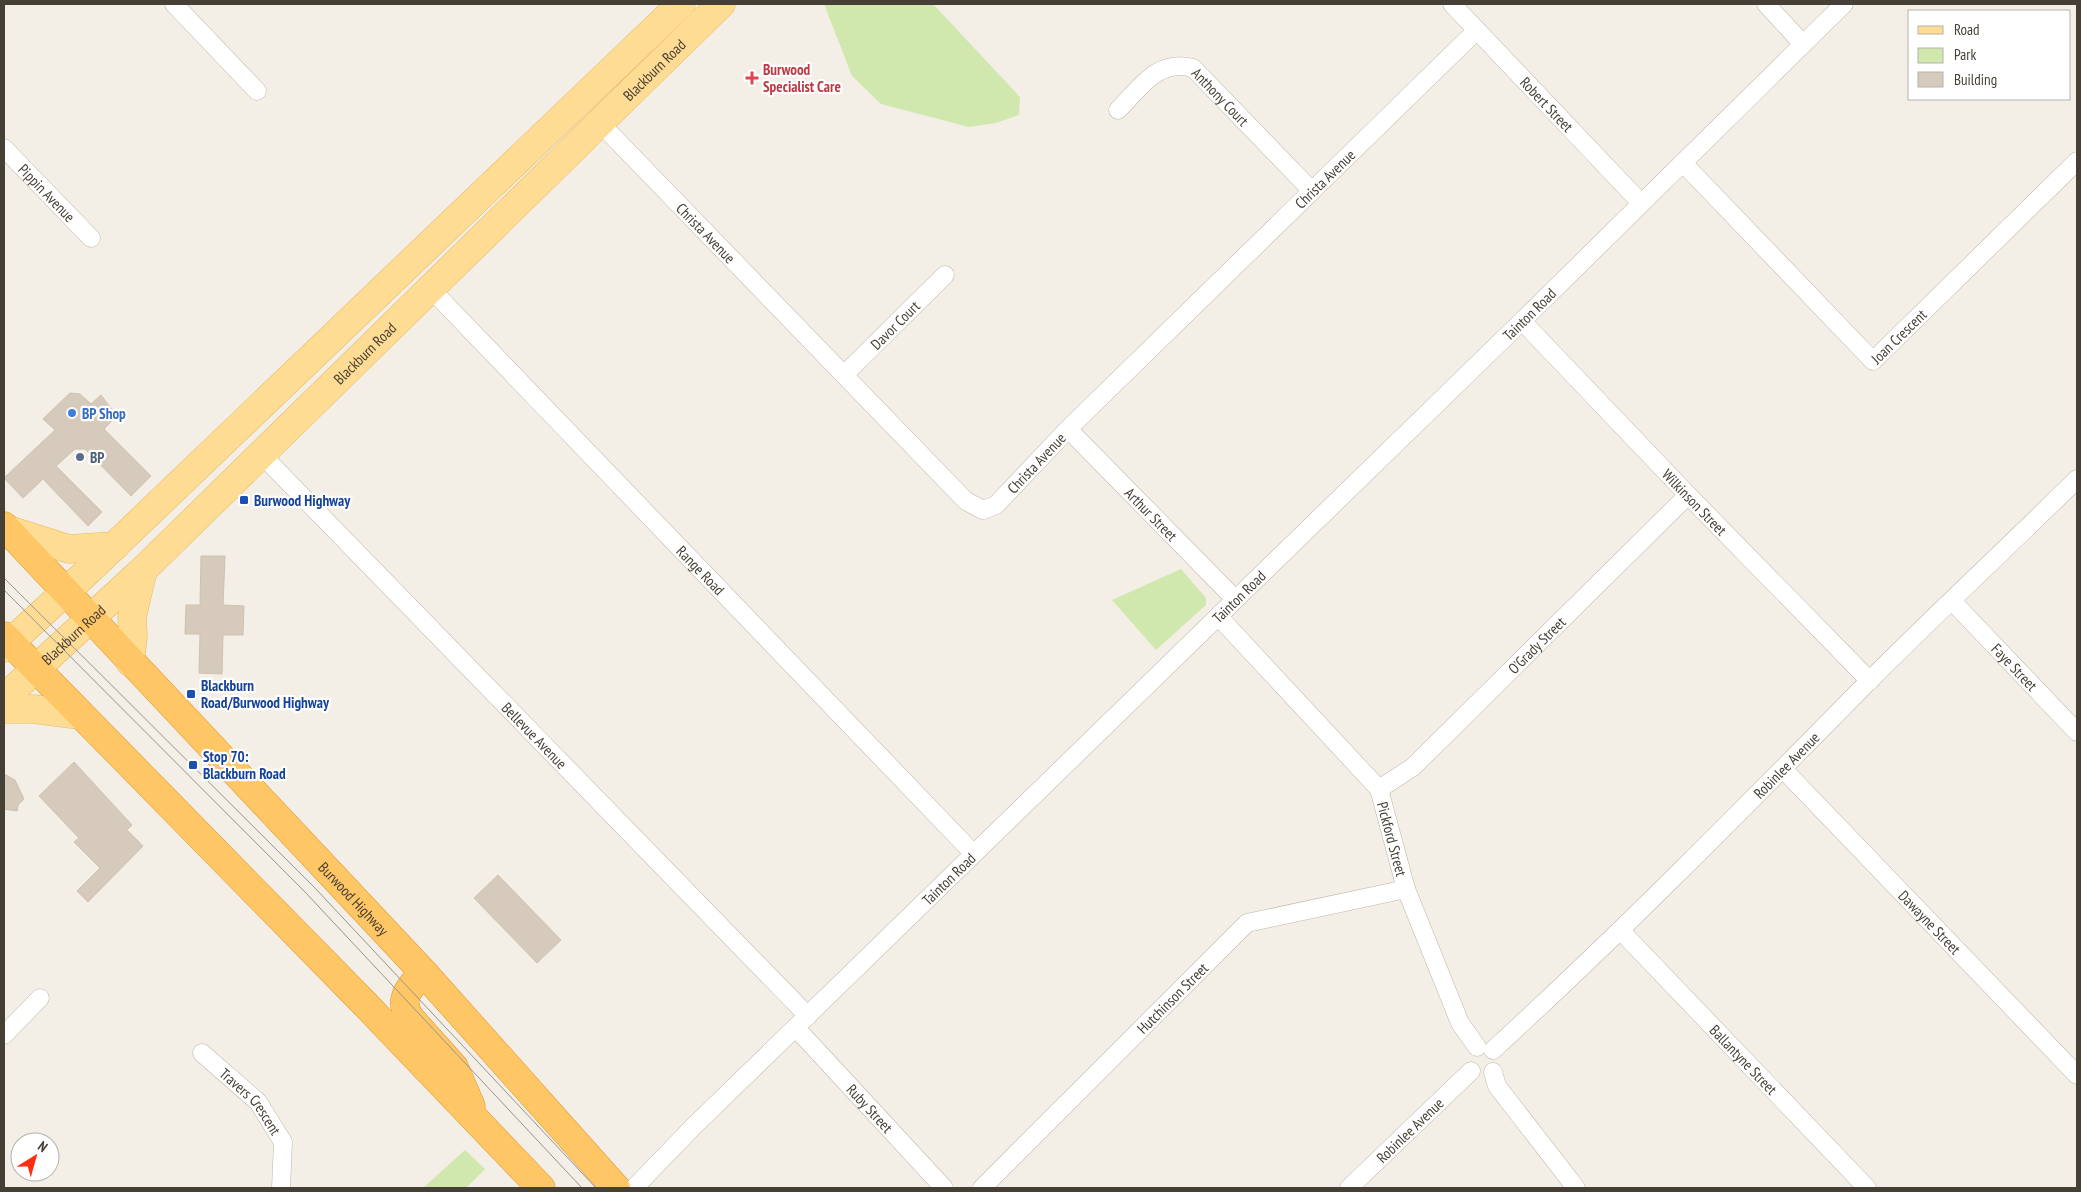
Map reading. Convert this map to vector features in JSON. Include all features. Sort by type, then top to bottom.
[{"type":"highway","name":"Burwood Highway","points":[[5,528],[424,973],[616,1188]]},
{"type":"highway","points":[[6,642],[366,1004],[541,1188]]},
{"type":"highway","points":[[424,973],[407,990],[405,1010],[454,1067],[478,1122]]},
{"type":"main road","name":"Blackburn Road","points":[[6,642],[115,546],[681,4]]},
{"type":"main road","name":"Blackburn Road","points":[[4,698],[143,570],[262,455],[721,4]]},
{"type":"main road","points":[[579,103],[599,122]]},
{"type":"main road","points":[[5,528],[69,549],[115,546]]},
{"type":"main road","points":[[130,662],[134,636],[132,617],[143,570]]},
{"type":"main road","points":[[4,709],[33,709],[80,715]]},
{"type":"street","points":[[174,4],[257,91]]},
{"type":"street","name":"Robert Street","points":[[1452,4],[1641,203]]},
{"type":"street","points":[[1766,4],[1802,43]]},
{"type":"street","name":"Tainton Road","points":[[634,1188],[693,1127],[973,853],[1522,321],[1802,43],[1844,4]]},
{"type":"street","name":"Christa Avenue","points":[[599,122],[846,374],[966,501],[983,510],[996,505],[1068,429],[1477,30]]},
{"type":"street","name":"Anthony Court","points":[[1118,110],[1155,73],[1178,65],[1193,68],[1312,191]]},
{"type":"street","name":"Pippin Avenue","points":[[4,148],[91,238]]},
{"type":"street","name":"Joan Crescent","points":[[1684,162],[1873,361],[2077,161]]},
{"type":"street","name":"Davor Court","points":[[846,374],[945,275]]},
{"type":"street","name":"Range Road","points":[[430,288],[973,853]]},
{"type":"street","name":"Wilkinson Street","points":[[1522,321],[1688,495],[1870,680]]},
{"type":"street","name":"Arthur Street","points":[[1068,429],[1235,599]]},
{"type":"street","name":"Bellevue Avenue","points":[[262,455],[802,1022]]},
{"type":"street","name":"Robinlee Avenue","points":[[1485,1049],[1620,930],[1783,770],[1870,680],[2077,479]]},
{"type":"street","name":"O'Grady Street","points":[[1379,789],[1413,767],[1688,495]]},
{"type":"street","name":"Faye Street","points":[[1952,601],[2077,732]]},
{"type":"street","name":"Pickford Street","points":[[1218,616],[1379,789],[1406,888],[1460,1023],[1485,1049]]},
{"type":"street","name":"Dawayne Street","points":[[1783,770],[2077,1076]]},
{"type":"street","name":"Hutchinson Street","points":[[982,1188],[1247,923],[1406,888]]},
{"type":"street","name":"Ballantyne Street","points":[[1620,930],[1867,1188]]},
{"type":"street","points":[[4,1035],[40,998]]},
{"type":"street","name":"Ruby Street","points":[[802,1022],[944,1188]]},
{"type":"street","points":[[1485,1049],[1497,1057],[1497,1065],[1493,1072],[1486,1076],[1478,1076],[1471,1071],[1467,1062],[1470,1053],[1485,1049]]},
{"type":"street","name":"Travers Crescent","points":[[202,1053],[258,1102],[283,1142],[281,1188]]},
{"type":"street","name":"Robinlee Avenue","points":[[1348,1188],[1471,1071]]},
{"type":"street","points":[[1493,1072],[1498,1086],[1576,1188]]},
{"type":"green space","points":[[824,4],[933,4],[1020,97],[1019,115],[996,123],[969,127],[881,104],[852,76]]},
{"type":"green space","points":[[1181,569],[1206,598],[1206,605],[1156,650],[1112,600]]},
{"type":"green space","points":[[465,1150],[485,1169],[466,1188],[423,1188]]},
{"type":"building","points":[[70,393],[80,394],[91,404],[101,395],[117,416],[104,429],[151,476],[131,496],[85,449],[75,449],[56,466],[102,512],[88,526],[43,479],[23,498],[4,478],[55,430],[43,419]]},
{"type":"building","points":[[201,556],[225,556],[223,605],[244,606],[243,635],[223,635],[222,674],[199,673],[200,634],[185,634],[186,605],[200,605]]},
{"type":"building","points":[[74,762],[132,825],[127,830],[143,846],[88,902],[77,891],[100,868],[74,842],[79,838],[39,796]]},
{"type":"building","points":[[4,774],[15,780],[24,799],[18,805],[17,811],[4,809]]},
{"type":"building","points":[[498,875],[561,940],[537,963],[474,898]]},
{"type":"tram line","points":[[4,578],[314,887],[596,1188]]},
{"type":"tram line","points":[[4,590],[305,892],[582,1188]]},
{"type":"place","name":"Burwood Specialist Care","points":[[752,78]]},
{"type":"place","name":"BP Shop","points":[[72,413]]},
{"type":"place","name":"BP","points":[[80,457]]},
{"type":"place","name":"Burwood Highway","points":[[244,500]]},
{"type":"place","name":"Blackburn Road/Burwood Highway","points":[[191,694]]},
{"type":"place","name":"Stop 70: Blackburn Road","points":[[193,765]]}]
